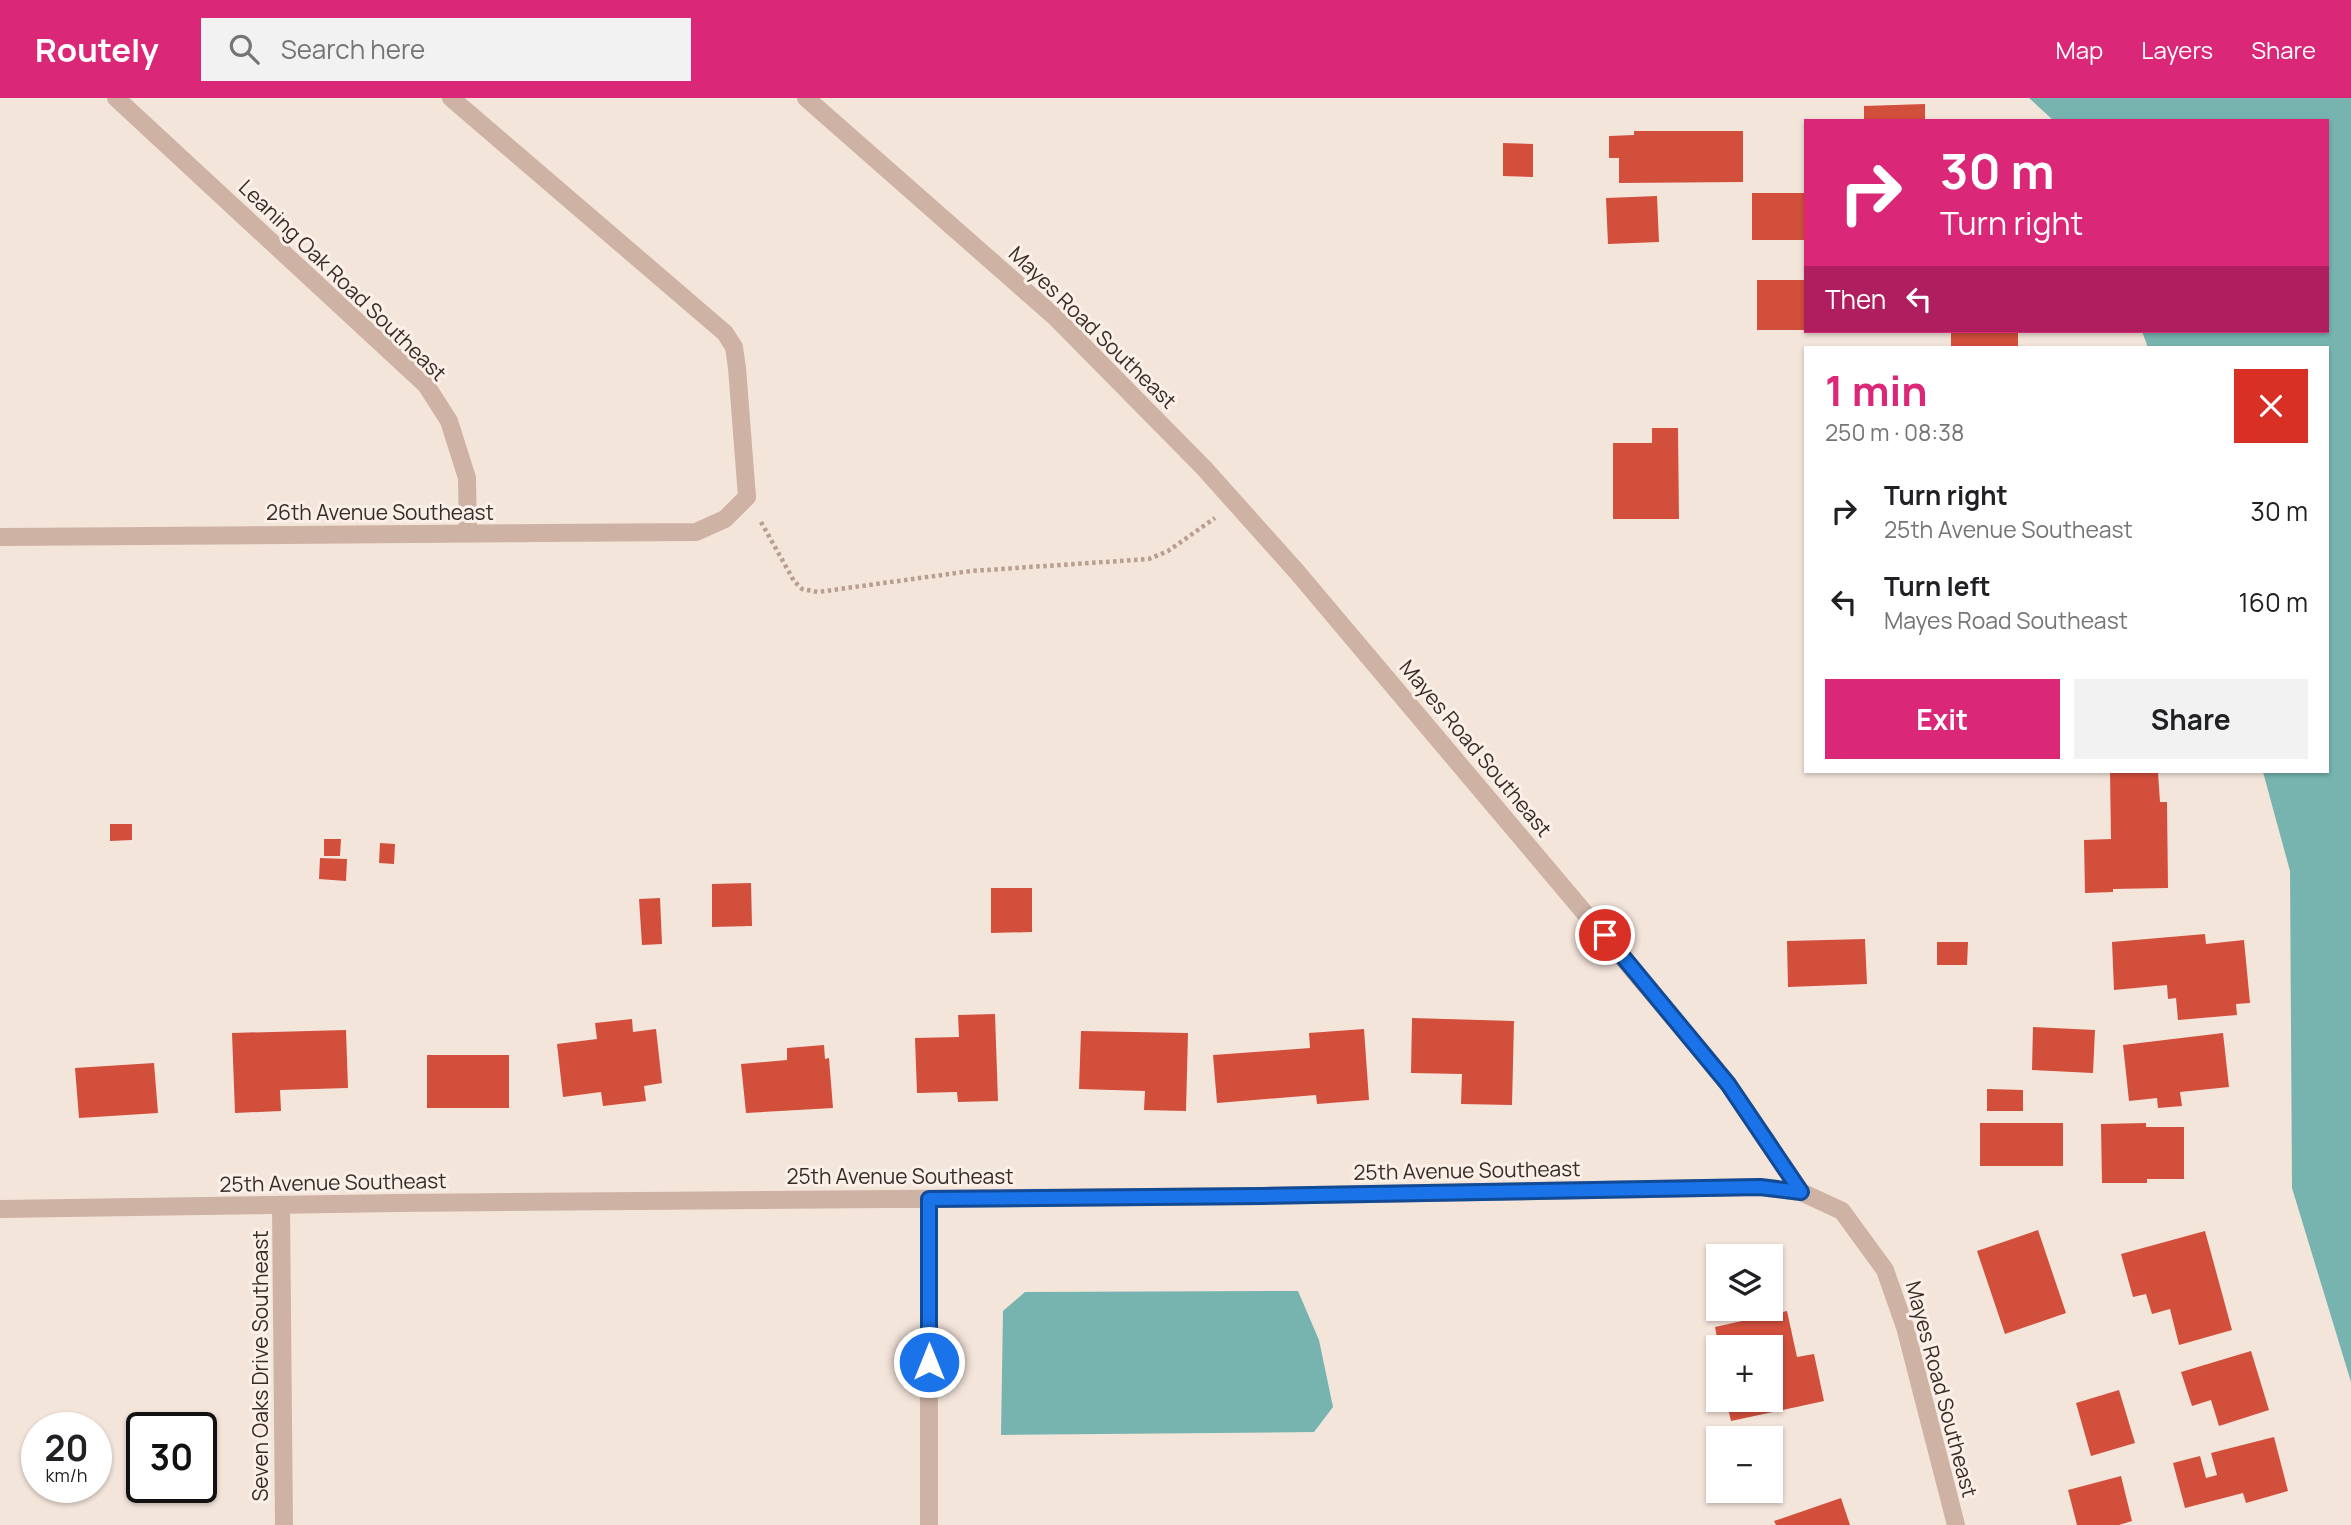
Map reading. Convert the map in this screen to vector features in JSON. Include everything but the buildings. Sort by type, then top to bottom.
[{"type":"street","name":"Leaning Oak Road Southeast","points":[[116,98],[426,385],[449,421],[467,478],[468,534]]},
{"type":"street","points":[[451,98],[725,333],[734,347],[736,357],[747,497]]},
{"type":"street","name":"Mayes Road Southeast","points":[[806,98],[1055,317],[1204,468],[1314,592],[1693,1041],[1728,1084],[1801,1192],[1842,1211],[1885,1270],[1905,1327],[1956,1525]]},
{"type":"street","name":"26th Avenue Southeast","points":[[0,537],[696,532],[725,519],[747,497]]},
{"type":"street","name":"25th Avenue Southeast","points":[[0,1209],[1276,1196],[1760,1187],[1801,1192]]},
{"type":"street","points":[[929,1199],[929,1525]]},
{"type":"street","name":"Seven Oaks Drive Southeast","points":[[281,1206],[284,1525]]},
{"type":"path","points":[[747,497],[794,581],[802,589],[818,592],[971,571],[1149,559],[1168,551],[1236,503]]},
{"type":"water","points":[[2029,98],[2351,98],[2351,1382],[2292,1188],[2290,871],[2263,773],[2329,773],[2329,346],[2147,346],[2143,333],[2329,333],[2329,119],[2052,119]]},
{"type":"water","points":[[1298,1291],[1319,1340],[1333,1407],[1314,1432],[1001,1435],[1003,1311],[1025,1292]]},
{"type":"route","points":[[929,1362],[929,1199],[1760,1187],[1801,1192],[1728,1084],[1605,935]]}]
